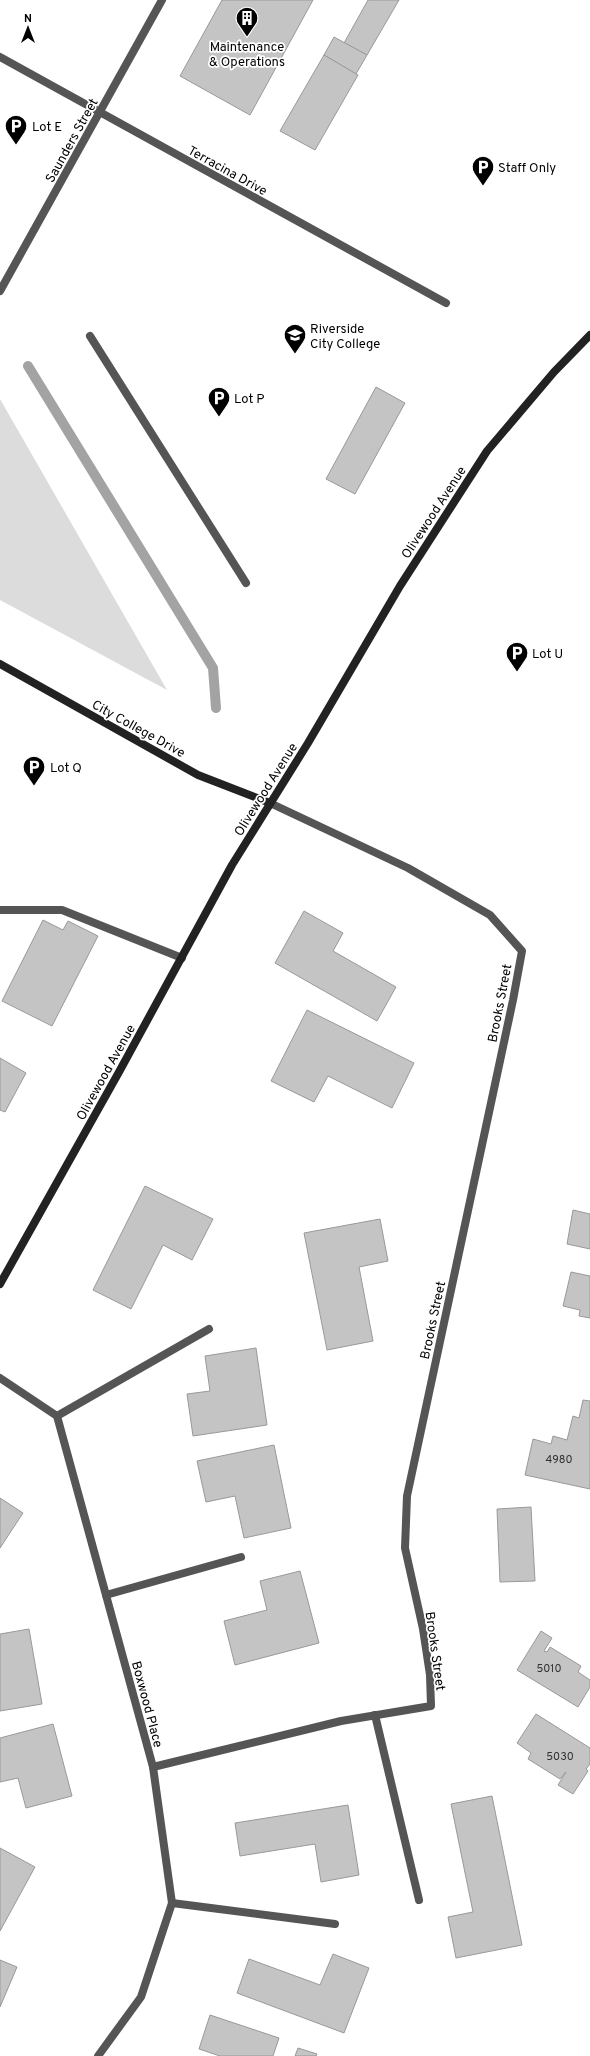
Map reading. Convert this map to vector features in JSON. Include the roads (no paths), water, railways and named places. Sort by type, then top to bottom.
[{"type":"main road","name":"Olivewood Avenue","points":[[0,1284],[182,958],[232,865],[400,586],[486,451],[554,372],[590,335]]},
{"type":"main road","name":"City College Drive","points":[[0,664],[198,775],[270,803]]},
{"type":"street","name":"Saunders Street","points":[[0,291],[162,0]]},
{"type":"street","name":"Terracina Drive","points":[[0,57],[446,303]]},
{"type":"street","points":[[90,336],[246,583]]},
{"type":"street","name":"Brooks Street","points":[[153,1767],[341,1721],[432,1706],[430,1675],[423,1629],[405,1548],[407,1496],[513,1000],[522,951],[490,915],[408,868],[270,803]]},
{"type":"street","points":[[0,910],[62,910],[182,958]]},
{"type":"street","points":[[0,1378],[57,1416],[209,1329]]},
{"type":"street","name":"Boxwood Place","points":[[57,1416],[153,1767],[172,1903],[141,1997],[98,2056]]},
{"type":"street","points":[[106,1595],[241,1557]]},
{"type":"street","points":[[375,1715],[420,1900]]},
{"type":"street","points":[[172,1903],[335,1924]]},
{"type":"waterway","points":[[28,366],[213,668],[216,708]]},
{"type":"place","name":"Maintenance & Operations","points":[[247,38]]},
{"type":"place","name":"Lot E","points":[[16,146]]},
{"type":"place","name":"Staff Only","points":[[483,186]]},
{"type":"place","name":"Riverside City College","points":[[295,354]]},
{"type":"place","name":"Lot P","points":[[219,418]]},
{"type":"place","name":"Lot U","points":[[517,672]]},
{"type":"place","name":"Lot Q","points":[[34,786]]}]
